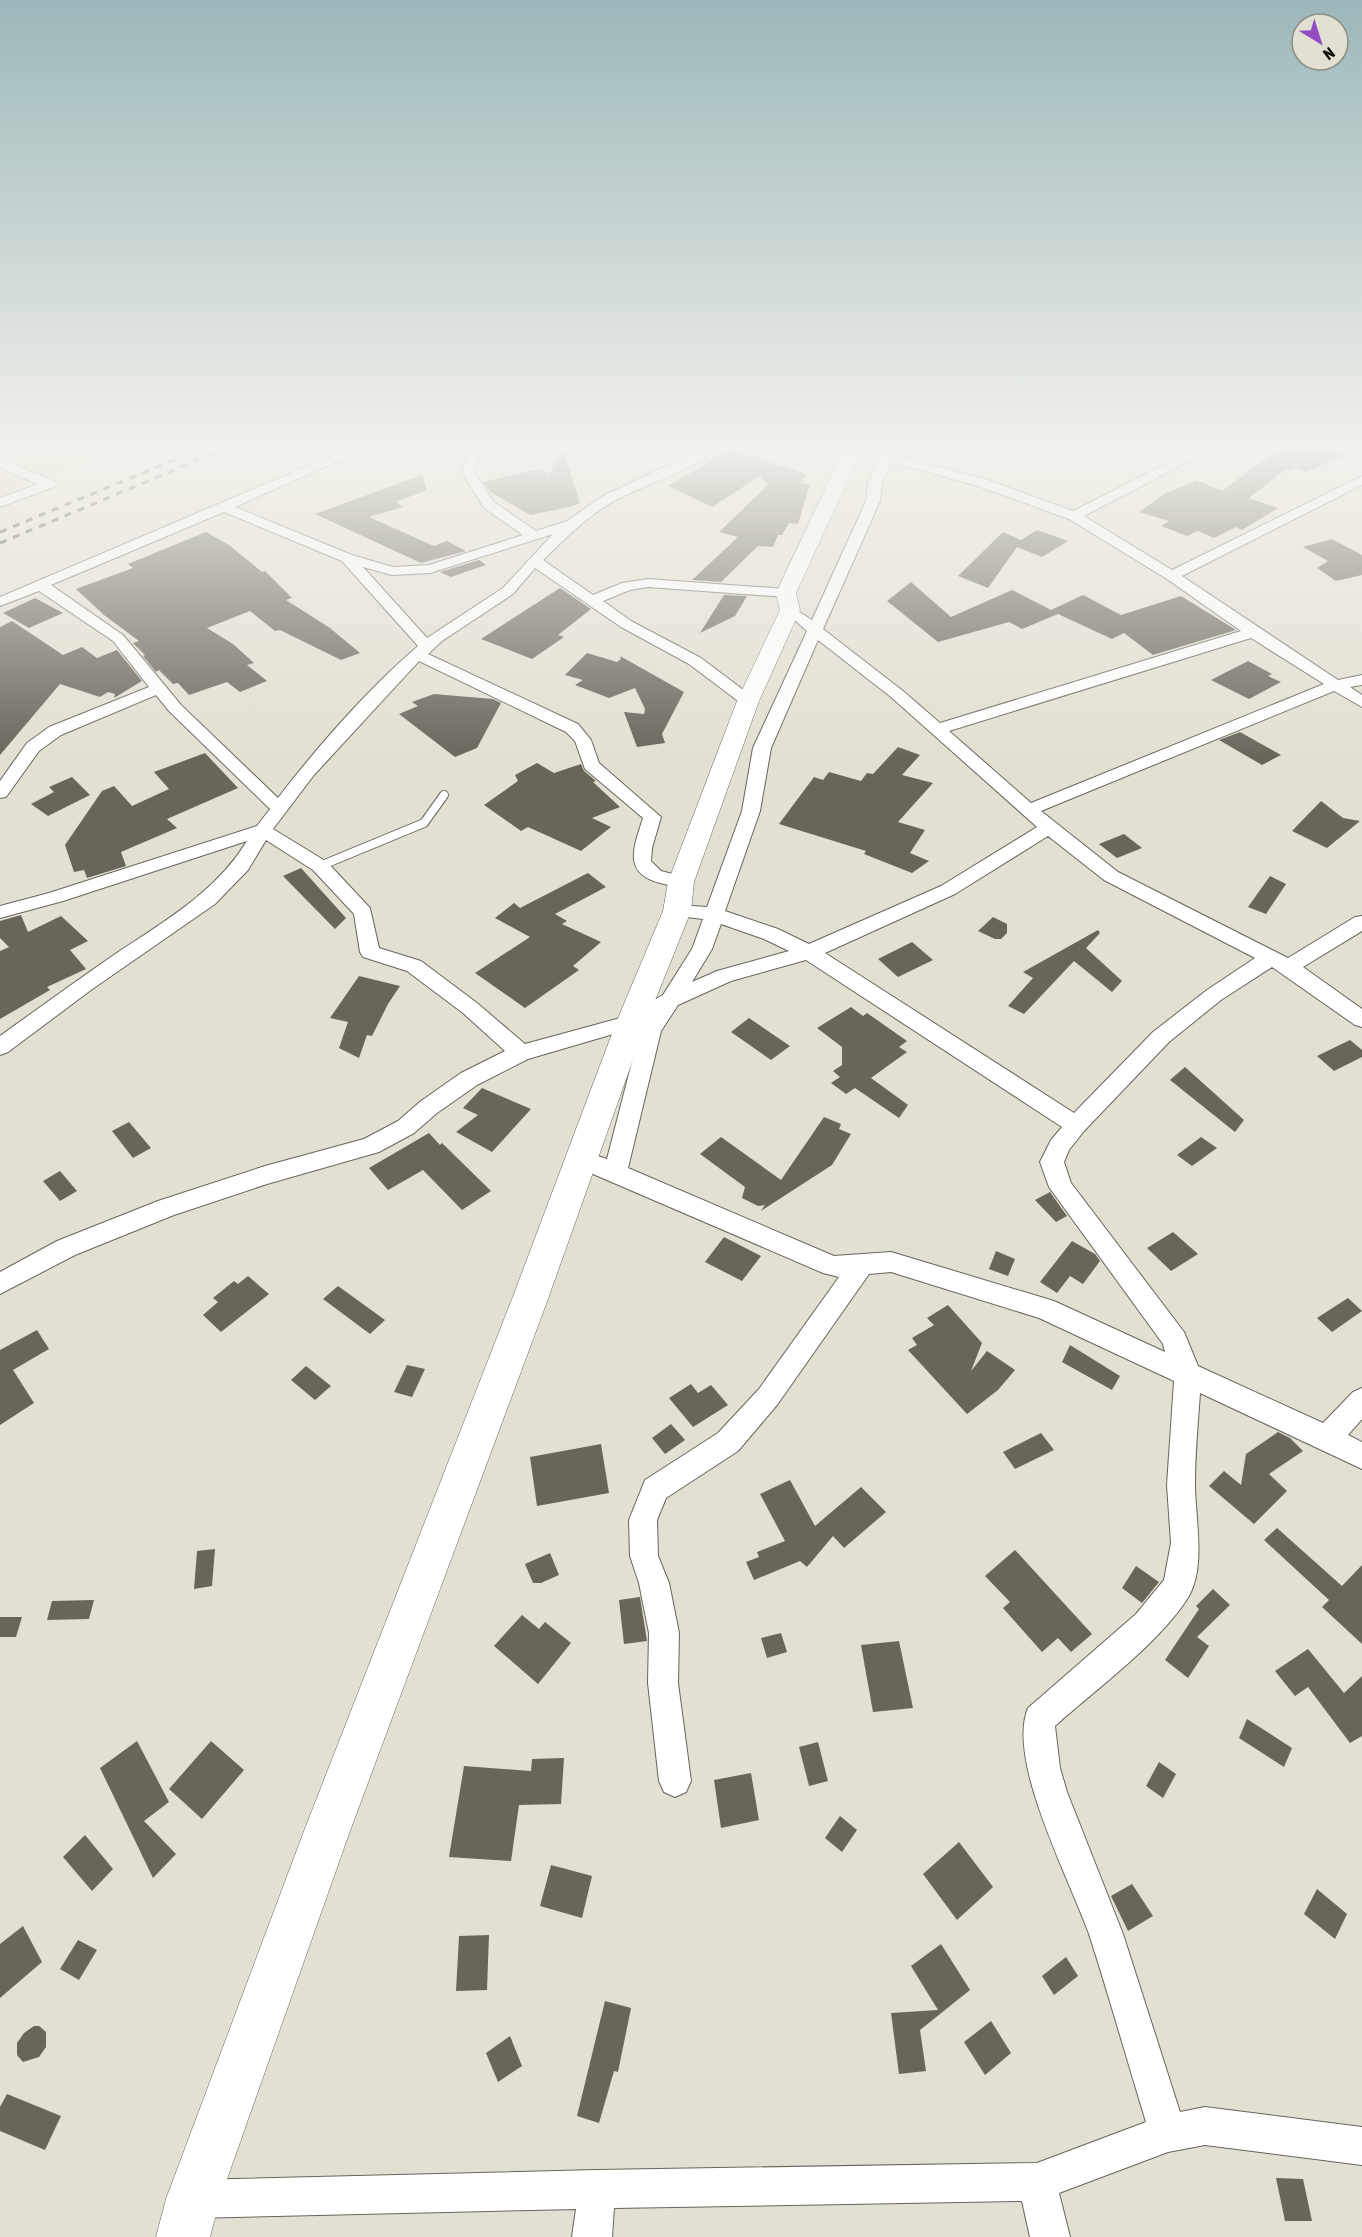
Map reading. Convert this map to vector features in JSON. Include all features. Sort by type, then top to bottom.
[{"type":"street","points":[[0,602],[126,549]]},
{"type":"street","points":[[326,549],[392,571],[410,572],[430,569],[492,549]]},
{"type":"street","points":[[0,1047],[84,985],[208,900],[241,866],[263,830],[308,771],[402,668],[508,591],[546,549]]},
{"type":"street","points":[[615,1172],[651,1031],[702,949],[752,811],[762,748],[797,611],[819,549]]},
{"type":"street","points":[[183,2237],[193,2199],[327,1831],[530,1299],[679,896],[748,701],[797,611],[840,549]]},
{"type":"street","points":[[1129,549],[1362,702]]},
{"type":"street","points":[[1172,576],[1225,549]]},
{"type":"street","points":[[347,558],[423,651],[572,728],[583,740],[591,765],[652,817],[643,848],[642,862],[654,876],[679,896],[713,914],[771,934],[809,952],[1076,1125]]},
{"type":"street","points":[[534,561],[626,624],[695,661],[748,701]]},
{"type":"street","points":[[593,600],[627,586],[648,583],[797,611],[938,729],[1049,828],[1111,876],[1279,962],[1362,1020]]},
{"type":"street","points":[[41,585],[118,638],[175,708],[279,808]]},
{"type":"street","points":[[938,729],[1253,632]]},
{"type":"street","points":[[1028,810],[1336,685],[1362,680]]},
{"type":"street","points":[[0,793],[33,747],[55,731],[160,688]]},
{"type":"street","points":[[0,1284],[66,1248],[166,1208],[265,1175],[371,1146],[406,1127],[429,1107],[470,1079],[521,1053],[631,1023],[668,1001],[724,976],[809,952],[948,890],[1049,828]]},
{"type":"street","points":[[263,830],[320,866],[363,912],[370,952],[414,966],[470,1008],[521,1053]]},
{"type":"street","points":[[0,912],[56,897],[263,830]]},
{"type":"street","points":[[1168,2133],[1096,1906],[1063,1829],[1038,1733],[1039,1719],[1147,1625],[1178,1586],[1185,1543],[1181,1485],[1188,1374],[1181,1362],[1175,1340],[1061,1187],[1052,1162],[1059,1146],[1076,1125],[1161,1037],[1214,995],[1362,922]]},
{"type":"street","points":[[580,1159],[832,1266],[846,1268],[875,1261],[891,1263],[1045,1309],[1362,1456]]},
{"type":"street","points":[[675,1781],[663,1683],[664,1633],[654,1583],[644,1556],[643,1520],[655,1489],[728,1442],[768,1397],[861,1265]]},
{"type":"street","points":[[1327,1438],[1362,1400]]},
{"type":"street","points":[[193,2199],[597,2189],[1037,2182],[1168,2133],[1205,2126],[1362,2146]]},
{"type":"street","points":[[1037,2182],[1050,2237]]},
{"type":"street","points":[[592,2237],[597,2189]]},
{"type":"lane","points":[[320,866],[424,823],[444,795]]},
{"type":"building","points":[[164,549],[234,549],[262,572],[265,571],[292,598],[286,600],[330,628],[360,653],[341,660],[280,630],[275,631],[250,611],[207,628],[233,644],[254,663],[247,665],[267,681],[240,692],[227,682],[189,695],[178,683],[173,684],[159,670],[156,672],[143,656],[145,655],[133,643],[139,641],[104,615],[76,589],[133,568],[128,564]]},
{"type":"building","points":[[392,549],[466,551],[421,563]]},
{"type":"building","points":[[725,549],[755,549],[721,582],[692,580]]},
{"type":"building","points":[[985,549],[1015,549],[988,588],[958,576]]},
{"type":"building","points":[[1023,549],[1054,549],[1042,557]]},
{"type":"building","points":[[1307,549],[1351,549],[1362,555],[1362,575],[1336,581],[1317,568],[1328,561]]},
{"type":"building","points":[[479,560],[486,565],[451,577],[440,572]]},
{"type":"building","points":[[911,582],[951,617],[1012,590],[1051,610],[1083,595],[1121,615],[1181,596],[1236,630],[1153,655],[1124,633],[1112,639],[1058,614],[1022,629],[1009,622],[938,642],[887,601]]},
{"type":"building","points":[[560,588],[591,609],[558,635],[564,637],[532,659],[481,639]]},
{"type":"building","points":[[724,595],[747,596],[735,616],[700,633]]},
{"type":"building","points":[[35,598],[63,613],[29,628],[3,613]]},
{"type":"building","points":[[12,621],[63,655],[82,647],[97,658],[117,650],[142,681],[114,698],[115,694],[108,692],[100,697],[60,684],[0,755],[0,627]]},
{"type":"building","points":[[587,653],[617,662],[621,659],[620,656],[684,692],[662,734],[665,743],[637,747],[624,712],[644,714],[645,709],[635,688],[609,698],[575,685],[583,680],[565,675]]},
{"type":"building","points":[[1248,661],[1272,674],[1268,676],[1281,682],[1249,699],[1211,680]]},
{"type":"building","points":[[434,694],[493,699],[501,703],[477,748],[455,757],[399,714],[418,706],[412,702]]},
{"type":"building","points":[[1240,732],[1281,755],[1262,765],[1219,740]]},
{"type":"building","points":[[898,747],[920,755],[902,775],[933,783],[898,822],[925,830],[910,853],[929,861],[912,873],[864,854],[866,851],[779,824],[814,777],[823,780],[829,772],[861,781],[867,773],[873,774]]},
{"type":"building","points":[[205,753],[238,788],[167,819],[177,828],[121,852],[126,866],[87,878],[84,870],[74,872],[65,845],[102,791],[114,786],[132,806],[169,789],[154,772]]},
{"type":"building","points":[[537,763],[554,773],[581,764],[584,771],[596,781],[593,782],[620,807],[592,818],[611,827],[581,851],[528,827],[521,831],[484,805],[518,781],[515,775]]},
{"type":"building","points":[[72,777],[90,795],[48,816],[31,804],[54,792],[49,787]]},
{"type":"building","points":[[1321,801],[1343,818],[1360,821],[1327,848],[1292,831]]},
{"type":"building","points":[[1124,834],[1142,848],[1117,858],[1099,844]]},
{"type":"building","points":[[301,868],[346,918],[335,929],[283,876]]},
{"type":"building","points":[[588,873],[606,887],[555,914],[567,921],[562,924],[601,942],[573,966],[579,970],[525,1008],[475,973],[530,937],[495,918],[514,903],[520,908]]},
{"type":"building","points":[[1270,876],[1286,884],[1266,914],[1248,907]]},
{"type":"building","points":[[21,915],[28,932],[61,916],[88,941],[70,950],[86,969],[47,987],[50,990],[0,1019],[0,951],[9,947],[0,938],[0,921]]},
{"type":"building","points":[[993,917],[1007,924],[1007,933],[1001,939],[995,939],[978,931]]},
{"type":"building","points":[[1098,930],[1100,933],[1086,948],[1122,981],[1112,992],[1074,961],[1024,1014],[1008,1006],[1033,978],[1023,972]]},
{"type":"building","points":[[912,942],[933,960],[898,977],[878,959]]},
{"type":"building","points":[[359,976],[400,986],[372,1036],[367,1035],[359,1058],[339,1048],[348,1022],[330,1018]]},
{"type":"building","points":[[851,1007],[863,1016],[867,1013],[907,1041],[899,1047],[907,1052],[871,1078],[908,1105],[899,1118],[855,1088],[846,1094],[831,1083],[840,1077],[833,1071],[842,1065],[842,1047],[817,1028]]},
{"type":"building","points":[[749,1018],[790,1046],[771,1060],[731,1032]]},
{"type":"building","points":[[1350,1040],[1362,1050],[1362,1057],[1334,1071],[1317,1056]]},
{"type":"building","points":[[1185,1067],[1244,1120],[1235,1132],[1170,1080]]},
{"type":"building","points":[[482,1088],[531,1109],[492,1152],[456,1132],[478,1115],[463,1108]]},
{"type":"building","points":[[824,1117],[841,1124],[839,1129],[851,1134],[832,1165],[761,1211],[765,1205],[758,1206],[742,1198],[745,1187],[700,1154],[721,1137],[781,1180]]},
{"type":"building","points":[[129,1122],[151,1148],[133,1158],[112,1131]]},
{"type":"building","points":[[429,1133],[491,1191],[462,1210],[423,1170],[388,1190],[369,1168]]},
{"type":"building","points":[[1201,1137],[1217,1148],[1192,1166],[1177,1155]]},
{"type":"building","points":[[60,1171],[77,1191],[60,1201],[43,1181]]},
{"type":"building","points":[[1050,1192],[1067,1216],[1056,1222],[1035,1200]]},
{"type":"building","points":[[1173,1232],[1198,1254],[1171,1271],[1147,1248]]},
{"type":"building","points":[[724,1237],[761,1256],[742,1281],[705,1262]]},
{"type":"building","points":[[1072,1241],[1095,1254],[1100,1261],[1083,1284],[1070,1276],[1057,1293],[1040,1282]]},
{"type":"building","points":[[996,1251],[1015,1259],[1008,1276],[989,1269]]},
{"type":"building","points":[[248,1276],[269,1294],[221,1332],[203,1315],[218,1302],[213,1298],[234,1281],[238,1284]]},
{"type":"building","points":[[338,1286],[385,1320],[370,1334],[323,1299]]},
{"type":"building","points":[[1348,1298],[1362,1311],[1332,1332],[1317,1318]]},
{"type":"building","points":[[948,1305],[982,1343],[971,1371],[987,1351],[1015,1370],[998,1390],[967,1414],[908,1350],[917,1345],[912,1338],[934,1325],[927,1318]]},
{"type":"building","points":[[37,1330],[49,1349],[13,1370],[34,1403],[0,1425],[0,1350]]},
{"type":"building","points":[[1070,1345],[1120,1376],[1112,1390],[1062,1362]]},
{"type":"building","points":[[407,1365],[425,1369],[412,1397],[394,1392]]},
{"type":"building","points":[[306,1366],[331,1386],[315,1400],[291,1380]]},
{"type":"building","points":[[691,1384],[698,1393],[711,1385],[728,1405],[693,1427],[669,1398]]},
{"type":"building","points":[[671,1424],[685,1440],[665,1454],[652,1438]]},
{"type":"building","points":[[1278,1432],[1290,1438],[1303,1451],[1269,1474],[1287,1491],[1254,1524],[1209,1486],[1224,1471],[1241,1485],[1246,1454]]},
{"type":"building","points":[[1041,1433],[1054,1450],[1015,1469],[1003,1452]]},
{"type":"building","points":[[601,1444],[609,1493],[537,1506],[530,1457]]},
{"type":"building","points":[[790,1480],[815,1526],[861,1487],[886,1512],[844,1548],[833,1536],[807,1567],[800,1561],[754,1580],[746,1562],[759,1557],[757,1552],[785,1541],[760,1494]]},
{"type":"building","points":[[1277,1528],[1342,1586],[1362,1565],[1362,1644],[1322,1607],[1329,1600],[1264,1540]]},
{"type":"building","points":[[215,1549],[212,1586],[194,1589],[197,1551]]},
{"type":"building","points":[[1015,1550],[1092,1634],[1071,1652],[1058,1638],[1042,1652],[1003,1608],[1010,1602],[985,1576]]},
{"type":"building","points":[[550,1553],[559,1575],[541,1583],[533,1583],[525,1564]]},
{"type":"building","points":[[1136,1566],[1159,1582],[1142,1603],[1122,1588]]},
{"type":"building","points":[[1213,1589],[1230,1605],[1197,1637],[1209,1646],[1188,1678],[1165,1660],[1199,1609],[1196,1606]]},
{"type":"building","points":[[640,1597],[647,1641],[624,1644],[619,1600]]},
{"type":"building","points":[[94,1600],[89,1619],[47,1620],[52,1601]]},
{"type":"building","points":[[522,1615],[539,1629],[545,1622],[571,1643],[538,1684],[494,1646]]},
{"type":"building","points":[[0,1617],[22,1617],[16,1637],[0,1637]]},
{"type":"building","points":[[781,1633],[787,1652],[767,1658],[761,1638]]},
{"type":"building","points":[[899,1641],[913,1708],[873,1712],[861,1645]]},
{"type":"building","points":[[1308,1649],[1344,1693],[1362,1676],[1362,1736],[1350,1743],[1308,1687],[1295,1696],[1275,1671]]},
{"type":"building","points":[[1247,1719],[1292,1748],[1284,1767],[1239,1738]]},
{"type":"building","points":[[137,1741],[169,1802],[144,1821],[176,1854],[153,1878],[100,1768]]},
{"type":"building","points":[[211,1741],[244,1770],[202,1819],[169,1789]]},
{"type":"building","points":[[818,1742],[828,1781],[809,1786],[799,1747]]},
{"type":"building","points":[[564,1758],[561,1804],[519,1805],[511,1861],[449,1857],[464,1766],[531,1771],[532,1759]]},
{"type":"building","points":[[1159,1762],[1176,1774],[1163,1798],[1146,1786]]},
{"type":"building","points":[[751,1773],[759,1820],[721,1828],[714,1780]]},
{"type":"building","points":[[840,1816],[857,1830],[842,1852],[825,1838]]},
{"type":"building","points":[[85,1835],[113,1869],[92,1891],[63,1857]]},
{"type":"building","points":[[959,1842],[993,1887],[957,1920],[923,1874]]},
{"type":"building","points":[[551,1865],[592,1876],[582,1918],[540,1906]]},
{"type":"building","points":[[1132,1884],[1153,1916],[1128,1931],[1111,1896]]},
{"type":"building","points":[[1317,1889],[1347,1914],[1335,1939],[1304,1914]]},
{"type":"building","points":[[23,1926],[42,1962],[0,1998],[0,1944]]},
{"type":"building","points":[[489,1935],[487,1990],[456,1991],[459,1936]]},
{"type":"building","points":[[78,1940],[97,1950],[79,1980],[60,1969]]},
{"type":"building","points":[[941,1944],[970,1990],[920,2030],[926,2071],[899,2074],[891,2013],[938,2010],[911,1966]]},
{"type":"building","points":[[1066,1957],[1078,1976],[1054,1995],[1042,1976]]},
{"type":"building","points":[[605,2001],[631,2008],[618,2072],[614,2071],[599,2123],[577,2116]]},
{"type":"building","points":[[991,2021],[1011,2053],[985,2075],[964,2042]]},
{"type":"building","points":[[34,2026],[39,2026],[46,2032],[46,2047],[39,2057],[23,2062],[17,2055],[17,2043],[24,2033]]},
{"type":"building","points":[[510,2036],[522,2066],[498,2082],[486,2053]]},
{"type":"building","points":[[7,2094],[61,2116],[45,2150],[0,2131],[0,2107]]},
{"type":"building","points":[[1276,2178],[1303,2179],[1312,2221],[1285,2221]]}]
